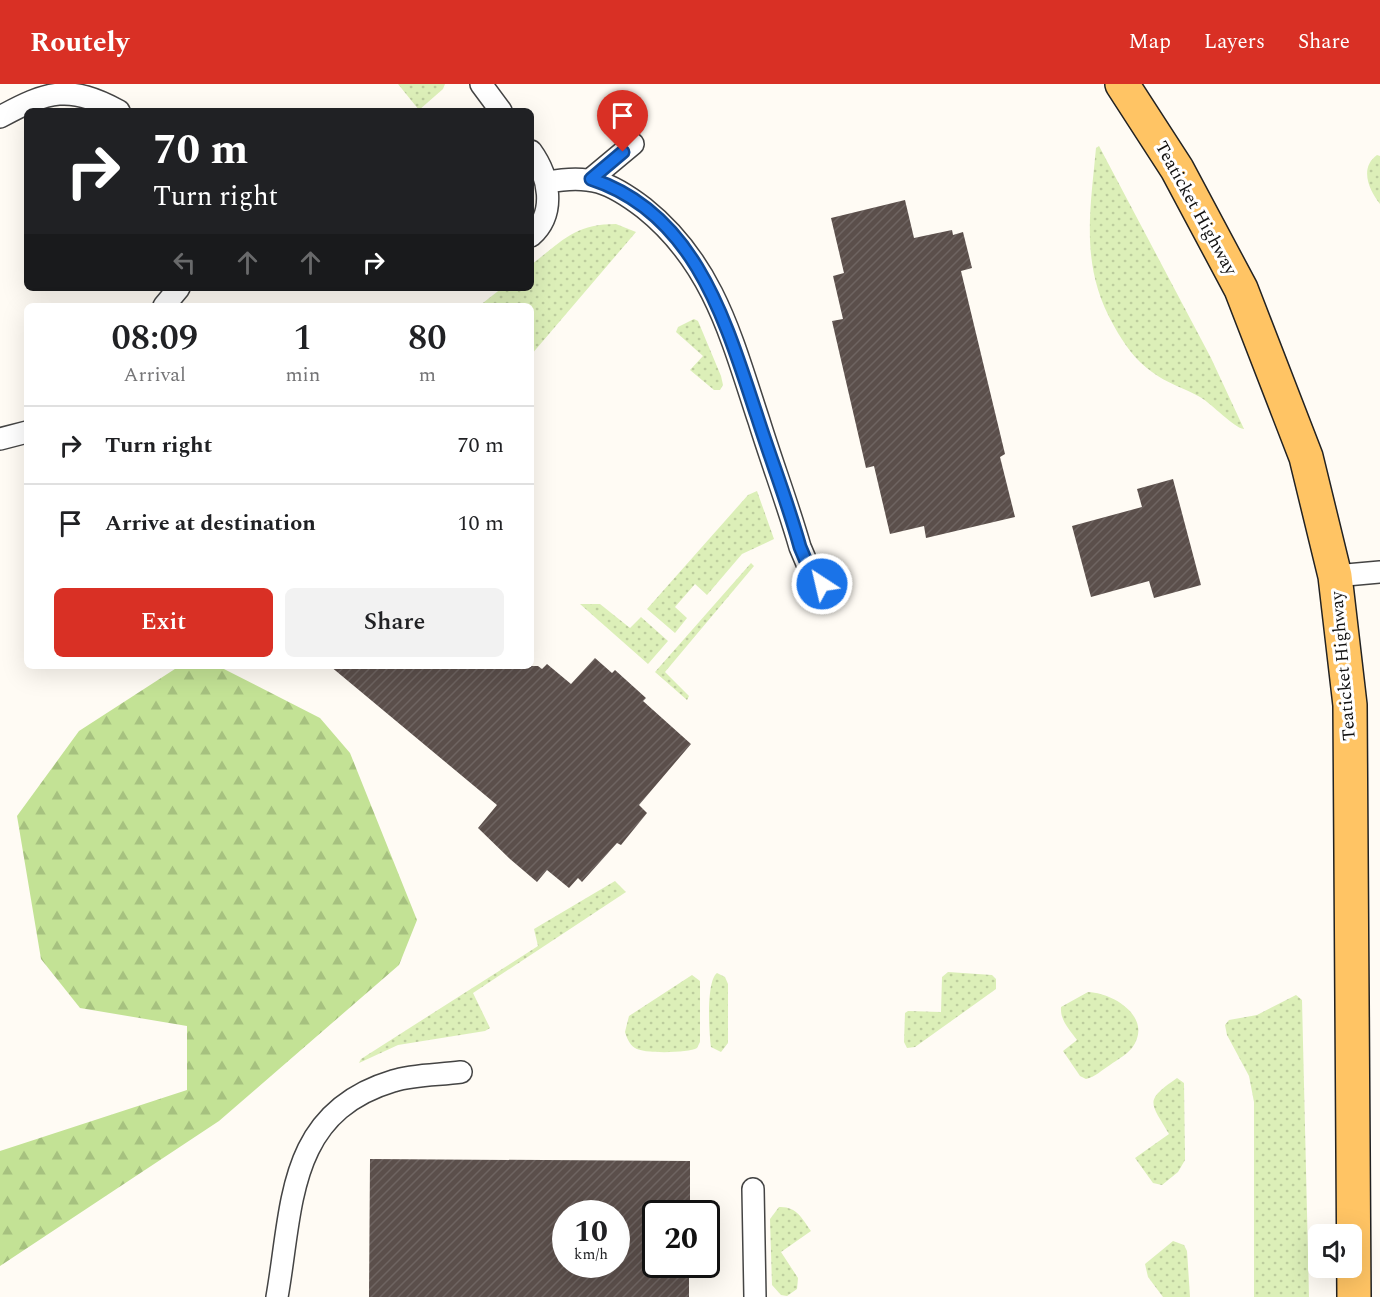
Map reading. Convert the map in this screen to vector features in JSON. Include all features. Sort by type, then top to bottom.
[{"type":"main road","name":"Teaticket Highway","points":[[1122,84],[1177,169],[1241,289],[1306,457],[1335,576],[1350,705],[1354,1297]]},
{"type":"lane","points":[[482,84],[499,108]]},
{"type":"lane","points":[[0,117],[47,91],[64,88],[83,90],[114,108]]},
{"type":"lane","points":[[591,179],[633,144]]},
{"type":"lane","points":[[534,156],[548,182],[548,202],[544,219],[534,232]]},
{"type":"lane","points":[[548,182],[572,177],[591,179],[623,192],[677,238],[700,269],[730,335],[800,547],[811,573],[822,584]]},
{"type":"lane","points":[[166,303],[176,291]]},
{"type":"lane","points":[[0,440],[24,433]]},
{"type":"lane","points":[[1335,576],[1380,572]]},
{"type":"lane","points":[[277,1297],[297,1173],[308,1147],[324,1124],[371,1089],[395,1080],[461,1072]]},
{"type":"lane","points":[[753,1189],[756,1297]]},
{"type":"green space","points":[[398,84],[445,84],[443,89],[421,108],[417,108]]},
{"type":"green space","points":[[1099,146],[1211,358],[1244,429],[1235,425],[1205,400],[1157,376],[1130,351],[1114,326],[1103,304],[1096,282],[1090,239],[1096,148]]},
{"type":"green space","points":[[1377,155],[1380,156],[1380,204],[1369,186],[1367,173],[1368,166]]},
{"type":"green space","points":[[616,224],[636,232],[534,351],[534,303],[483,303],[498,291],[534,291],[534,263],[561,241],[579,231]]},
{"type":"green space","points":[[694,319],[698,321],[721,376],[723,385],[720,390],[714,390],[690,370],[703,356],[676,332],[678,327]]},
{"type":"green space","points":[[757,491],[774,539],[742,554],[707,595],[695,584],[675,607],[687,618],[675,633],[647,609],[748,495]]},
{"type":"green space","points":[[751,563],[754,566],[665,672],[689,696],[687,700],[655,672]]},
{"type":"green space","points":[[580,604],[600,604],[630,628],[641,617],[668,641],[648,664]]},
{"type":"green space","points":[[175,669],[224,669],[320,718],[350,753],[417,920],[399,965],[219,1121],[0,1266],[0,1151],[187,1090],[187,1026],[80,1008],[41,959],[17,816],[79,731]]},
{"type":"green space","points":[[615,881],[626,892],[473,993],[490,1028],[485,1031],[398,1045],[359,1063],[361,1059],[538,946],[534,929]]},
{"type":"green space","points":[[948,972],[992,975],[996,979],[996,989],[915,1047],[907,1048],[904,1042],[905,1013],[908,1011],[941,1012],[942,977]]},
{"type":"green space","points":[[717,973],[725,977],[728,984],[728,1043],[721,1052],[711,1047],[710,1031],[711,986]]},
{"type":"green space","points":[[692,975],[700,981],[700,1042],[697,1048],[685,1051],[656,1052],[640,1050],[633,1046],[628,1041],[625,1032],[629,1016]]},
{"type":"green space","points":[[1088,992],[1098,993],[1119,1002],[1135,1017],[1138,1027],[1137,1037],[1130,1051],[1086,1079],[1080,1076],[1063,1051],[1077,1040],[1064,1021],[1061,1007]]},
{"type":"green space","points":[[1296,995],[1302,1000],[1309,1297],[1254,1297],[1254,1102],[1249,1076],[1227,1035],[1225,1025],[1229,1020],[1257,1015]]},
{"type":"green space","points":[[1177,1078],[1184,1083],[1185,1160],[1178,1172],[1162,1185],[1153,1183],[1135,1158],[1169,1134],[1154,1108],[1154,1103],[1159,1092]]},
{"type":"green space","points":[[779,1207],[790,1208],[794,1211],[811,1231],[781,1252],[798,1278],[797,1289],[787,1296],[781,1295],[772,1285],[770,1219]]},
{"type":"green space","points":[[1173,1241],[1184,1245],[1187,1251],[1190,1297],[1163,1297],[1148,1277],[1145,1264]]},
{"type":"building","points":[[905,200],[914,238],[952,230],[953,235],[963,232],[972,268],[961,271],[1005,454],[1000,457],[1015,517],[926,538],[924,526],[890,534],[874,466],[866,468],[832,321],[843,319],[833,276],[844,273],[831,218]]},
{"type":"building","points":[[1173,479],[1201,585],[1154,598],[1149,581],[1091,597],[1072,526],[1142,507],[1137,489]]},
{"type":"building","points":[[595,658],[612,673],[615,670],[646,698],[643,701],[691,744],[639,805],[647,813],[621,845],[617,843],[582,882],[578,878],[569,888],[547,870],[537,882],[510,859],[478,828],[497,805],[334,669],[534,669],[534,666],[538,666],[542,669],[547,664],[571,684]]},
{"type":"building","points":[[370,1159],[690,1161],[690,1200],[642,1200],[642,1278],[689,1278],[689,1297],[369,1297]]},
{"type":"route","points":[[623,152],[591,179],[623,192],[656,218],[677,238],[700,269],[720,308],[730,335],[800,547],[811,573],[822,584]]}]
